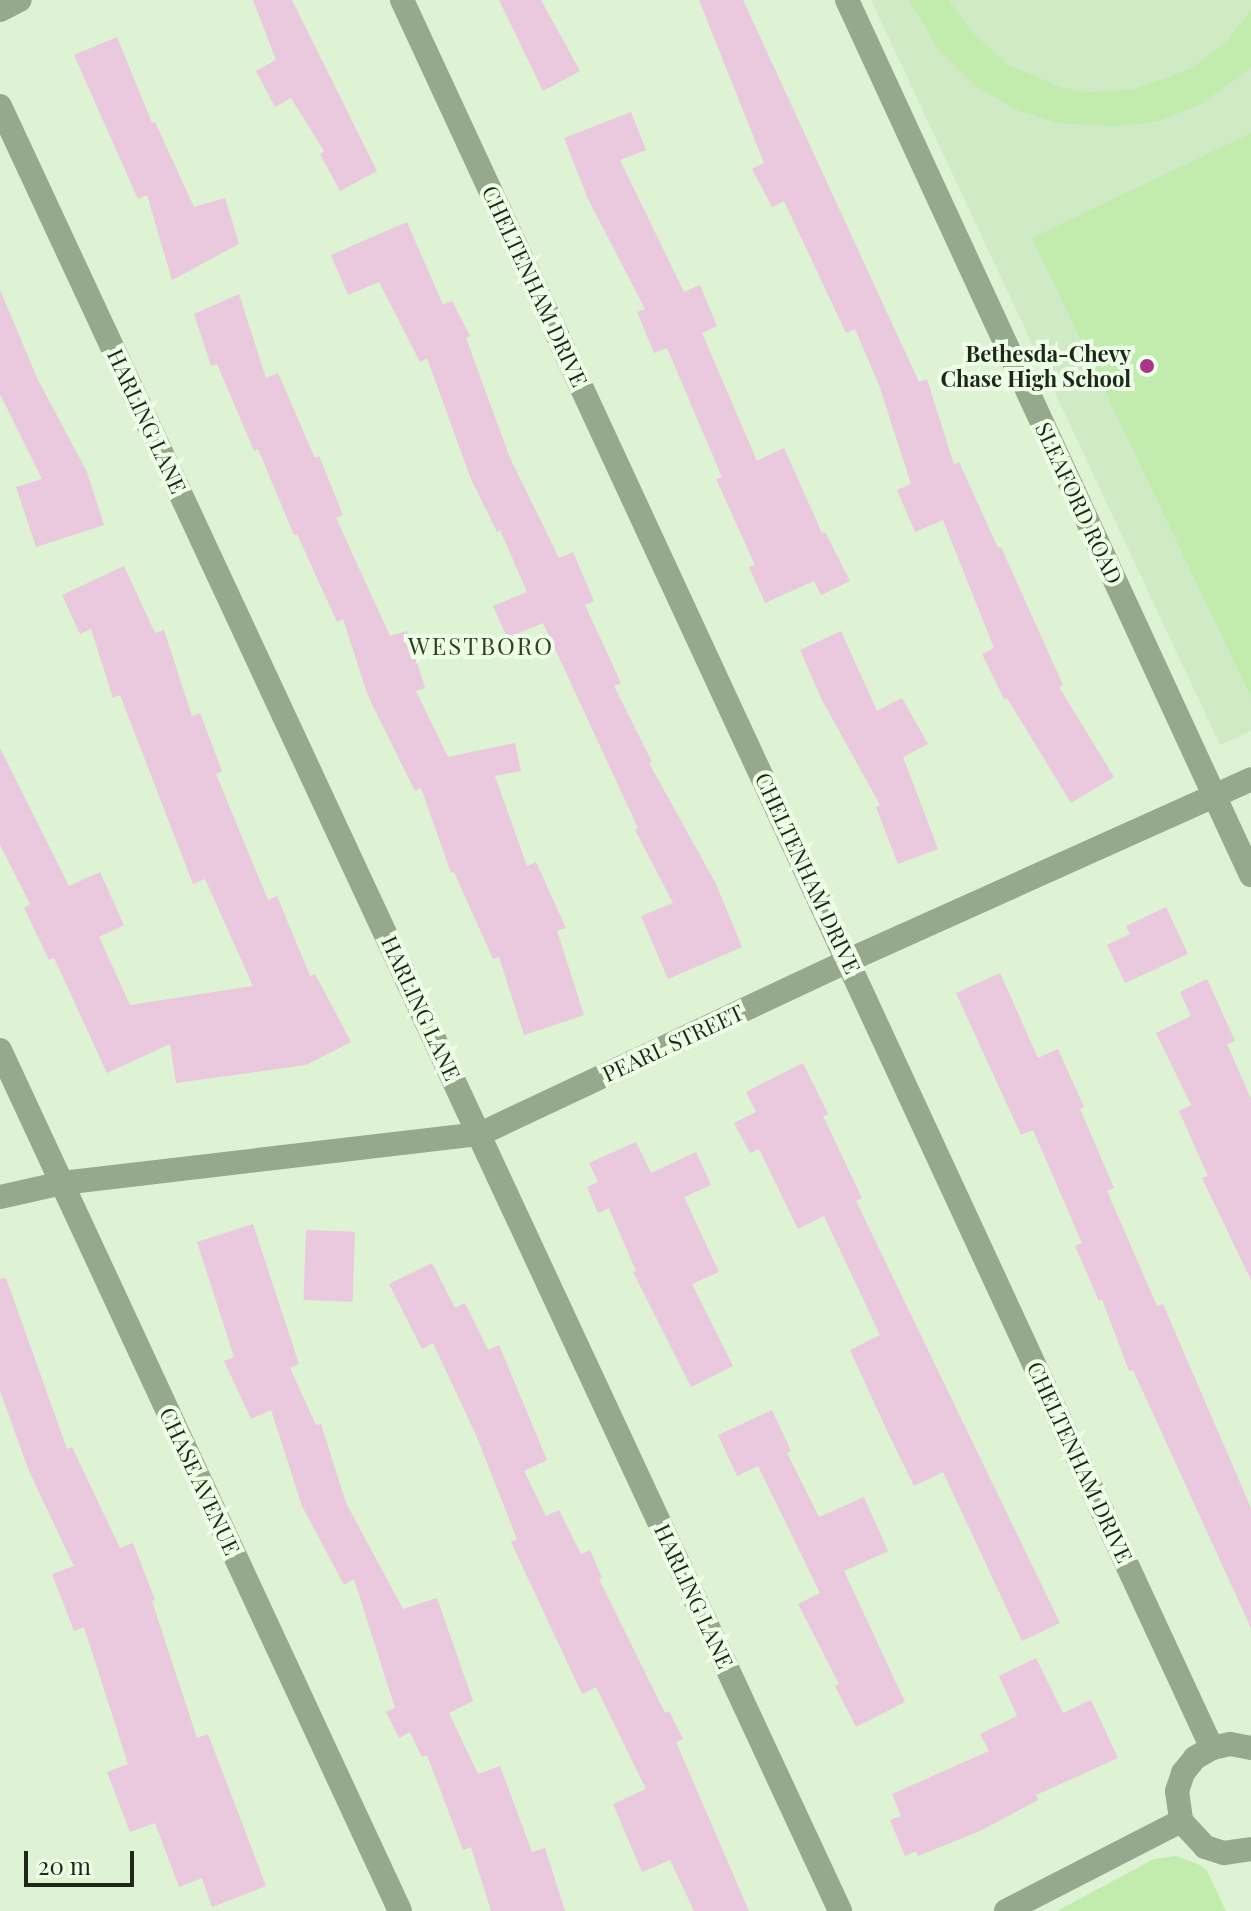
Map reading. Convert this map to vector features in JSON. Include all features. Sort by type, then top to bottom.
[{"type":"street","points":[[0,10],[20,0]]},
{"type":"street","name":"CHELTENHAM DRIVE","points":[[402,0],[1212,1748]]},
{"type":"street","name":"SLEAFORD ROAD","points":[[847,0],[1251,875]]},
{"type":"street","name":"HARLING LANE","points":[[0,106],[840,1911]]},
{"type":"street","name":"PEARL STREET","points":[[0,1197],[62,1183],[480,1134],[849,960],[1251,779]]},
{"type":"street","name":"CHASE AVENUE","points":[[0,1050],[400,1911]]},
{"type":"street","points":[[1251,1748],[1230,1744],[1212,1748],[1195,1758],[1183,1773],[1177,1791],[1181,1821],[1205,1847],[1224,1853],[1251,1849]]},
{"type":"street","points":[[1006,1911],[1181,1821]]},
{"type":"shaded area","name":"Bethesda-Chevy Chase High School","points":[[871,0],[1251,0],[1251,731],[1220,745]]},
{"type":"green space","points":[[909,0],[949,0],[970,30],[1008,65],[1061,87],[1086,92],[1135,89],[1192,68],[1226,42],[1251,10],[1251,68],[1201,104],[1158,121],[1115,127],[1058,123],[1019,111],[977,87],[939,50]]},
{"type":"green space","points":[[1251,133],[1251,697],[1032,238]]},
{"type":"green space","points":[[1176,1856],[1207,1871],[1226,1911],[1057,1911],[1154,1859]]},
{"type":"building","points":[[253,0],[292,0],[377,171],[340,191],[320,154],[324,151],[291,98],[275,107],[256,71],[276,60]]},
{"type":"building","points":[[499,0],[541,0],[580,71],[543,91]]},
{"type":"building","points":[[699,0],[743,0],[919,382],[927,379],[954,465],[959,462],[998,548],[1001,547],[1063,685],[1059,687],[1114,777],[1071,803],[1007,698],[1004,699],[982,654],[994,648],[943,520],[915,532],[897,490],[911,484],[879,385],[855,329],[846,333],[784,201],[772,207],[752,169],[764,163]]},
{"type":"building","points":[[117,37],[152,123],[155,122],[194,207],[225,198],[239,244],[172,280],[147,195],[138,199],[74,55]]},
{"type":"building","points":[[631,112],[646,150],[620,160],[684,292],[700,285],[717,326],[702,333],[757,461],[784,448],[822,533],[825,532],[850,581],[821,595],[814,581],[765,603],[749,567],[755,565],[716,479],[722,477],[667,348],[654,353],[637,312],[645,309],[588,199],[564,138]]},
{"type":"building","points":[[407,222],[443,305],[452,301],[470,336],[466,338],[510,458],[559,558],[573,552],[594,601],[585,605],[621,683],[614,686],[652,762],[649,763],[716,884],[742,947],[668,979],[641,916],[673,903],[635,830],[638,828],[543,623],[507,638],[493,606],[527,592],[500,530],[497,532],[471,479],[427,358],[420,362],[379,282],[348,295],[331,255]]},
{"type":"building","points":[[0,290],[38,380],[87,472],[104,525],[36,547],[16,487],[42,479],[0,394]]},
{"type":"building","points":[[239,294],[266,378],[278,373],[315,458],[319,456],[343,515],[336,518],[390,636],[407,631],[425,688],[416,691],[448,757],[515,743],[521,771],[495,776],[527,866],[536,862],[566,928],[557,931],[584,1015],[524,1035],[499,957],[493,959],[454,872],[451,873],[421,788],[415,791],[368,696],[343,619],[337,622],[297,534],[294,535],[258,449],[254,451],[217,364],[211,366],[194,314]]},
{"type":"building","points":[[124,566],[155,633],[164,630],[192,716],[200,713],[222,771],[216,774],[268,900],[277,896],[310,976],[315,974],[351,1042],[306,1065],[176,1083],[170,1044],[107,1073],[54,958],[49,960],[24,908],[30,904],[0,845],[0,748],[69,886],[100,872],[124,925],[99,937],[130,1005],[253,986],[205,879],[193,884],[120,695],[113,698],[91,629],[80,634],[62,595]]},
{"type":"building","points":[[841,631],[877,711],[902,698],[928,744],[903,757],[938,849],[898,864],[876,807],[880,805],[822,700],[800,650]]},
{"type":"building","points":[[1166,907],[1188,954],[1125,983],[1107,945],[1130,934],[1126,926]]},
{"type":"building","points":[[1000,973],[1038,1058],[1058,1049],[1084,1107],[1080,1109],[1114,1188],[1107,1191],[1157,1306],[1163,1304],[1251,1508],[1251,1628],[1133,1370],[1129,1371],[1102,1299],[1099,1301],[1075,1246],[1082,1243],[1033,1130],[1021,1135],[956,993]]},
{"type":"building","points":[[1207,979],[1235,1041],[1227,1044],[1251,1099],[1251,1280],[1202,1178],[1208,1176],[1179,1111],[1191,1105],[1156,1033],[1191,1016],[1180,992]]},
{"type":"building","points":[[803,1063],[828,1114],[823,1116],[862,1198],[856,1201],[1060,1623],[1022,1641],[943,1472],[914,1486],[889,1435],[850,1350],[880,1335],[824,1216],[798,1229],[759,1149],[750,1153],[734,1123],[756,1112],[746,1092]]},
{"type":"building","points":[[636,1142],[651,1173],[696,1152],[711,1185],[684,1197],[719,1272],[692,1284],[733,1366],[691,1387],[633,1272],[636,1271],[609,1208],[598,1213],[587,1187],[598,1182],[589,1163]]},
{"type":"building","points":[[253,1224],[299,1364],[290,1368],[316,1425],[321,1424],[346,1503],[403,1609],[437,1598],[473,1701],[449,1713],[478,1774],[500,1766],[532,1852],[545,1848],[565,1911],[491,1911],[471,1847],[463,1850],[427,1755],[422,1757],[410,1732],[399,1738],[386,1712],[395,1708],[354,1579],[344,1585],[302,1506],[271,1410],[251,1419],[224,1361],[234,1357],[197,1242]]},
{"type":"building","points":[[306,1230],[355,1232],[353,1302],[304,1300]]},
{"type":"building","points":[[432,1263],[455,1308],[465,1303],[488,1350],[499,1345],[547,1460],[524,1471],[546,1516],[559,1510],[581,1554],[590,1550],[602,1578],[599,1579],[665,1713],[669,1711],[683,1739],[676,1742],[749,1911],[694,1911],[670,1860],[642,1872],[613,1804],[646,1789],[596,1687],[582,1694],[511,1542],[517,1539],[476,1435],[433,1343],[422,1349],[389,1284]]},
{"type":"building","points":[[6,1278],[67,1449],[72,1447],[120,1548],[133,1543],[155,1600],[152,1601],[197,1738],[208,1734],[266,1886],[212,1907],[202,1878],[179,1887],[155,1823],[130,1832],[107,1772],[128,1764],[84,1627],[74,1631],[52,1574],[74,1566],[29,1471],[0,1391],[0,1279]]},
{"type":"building","points":[[772,1410],[791,1451],[787,1453],[819,1517],[864,1497],[888,1551],[844,1571],[905,1702],[856,1727],[835,1686],[839,1684],[798,1604],[820,1593],[758,1466],[737,1476],[718,1435]]},
{"type":"building","points":[[1036,1658],[1063,1713],[1091,1700],[1118,1758],[1036,1795],[1038,1800],[980,1831],[918,1856],[916,1851],[905,1856],[890,1820],[901,1816],[892,1794],[989,1751],[980,1734],[1017,1716],[999,1676]]},
{"type":"place","name":"Bethesda-Chevy Chase High School","points":[[1147,366]]},
{"type":"district","name":"WESTBORO","points":[[481,646]]}]
